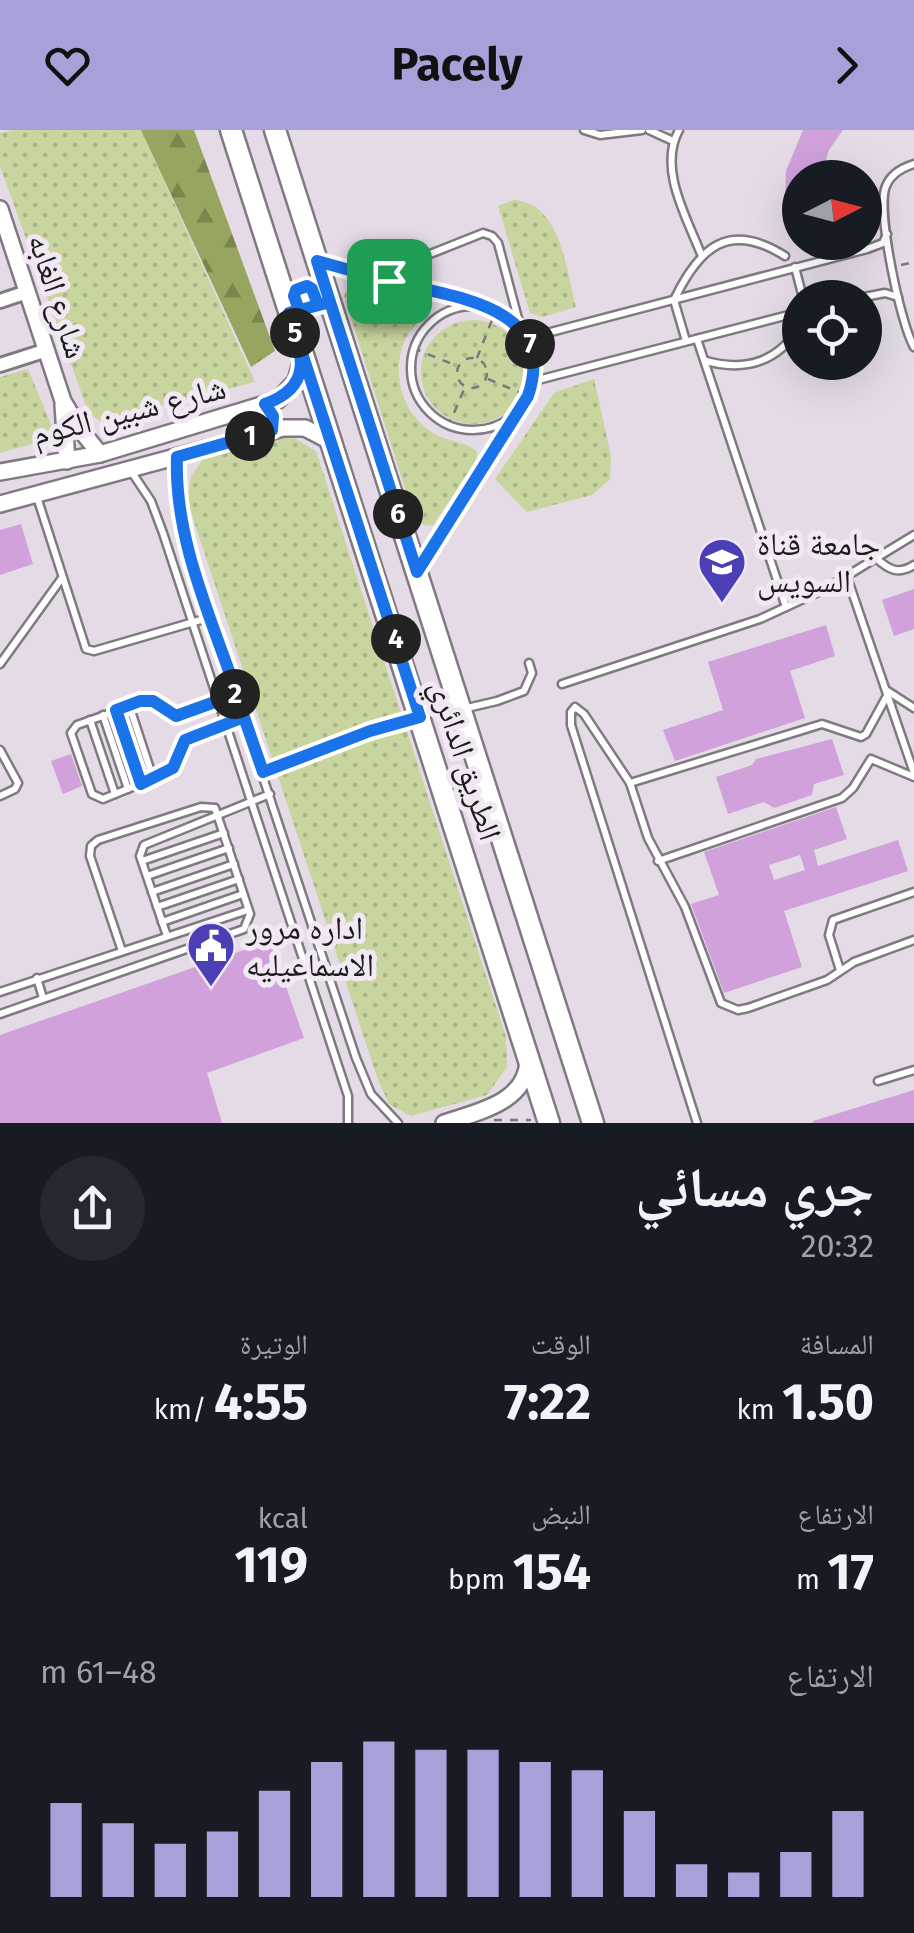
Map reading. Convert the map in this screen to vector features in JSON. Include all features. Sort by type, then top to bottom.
[{"type":"main road","name":"الطريق الدائري","points":[[231,130],[528,1057],[542,1120]]},
{"type":"main road","name":"الطريق الدائري","points":[[275,130],[593,1123]]},
{"type":"street","name":"شارع الغابه","points":[[0,209],[4,232],[63,400],[100,454]]},
{"type":"street","points":[[0,301],[28,292]]},
{"type":"street","points":[[0,366],[47,350]]},
{"type":"street","name":"شارع شبين الكوم","points":[[0,472],[100,454],[265,404],[288,392],[302,368],[302,355]]},
{"type":"street","name":"شارع الغابه","points":[[63,400],[67,461]]},
{"type":"street","points":[[265,404],[273,416],[272,430]]},
{"type":"street","name":"شارع شبين الكوم","points":[[0,504],[272,430],[304,428],[333,443]]},
{"type":"street","points":[[447,1122],[493,1106],[509,1096],[523,1084],[528,1057]]},
{"type":"lane","points":[[584,130],[600,136],[646,130],[673,141]]},
{"type":"lane","points":[[680,130],[670,154],[674,179],[701,254]]},
{"type":"lane","points":[[914,164],[900,169],[885,190],[892,267],[914,347]]},
{"type":"lane","points":[[389,281],[430,254],[483,233],[492,236],[498,243],[520,328]]},
{"type":"lane","points":[[528,338],[874,247],[887,234]]},
{"type":"lane","points":[[686,341],[674,300],[689,268],[701,254],[736,240],[770,247],[782,254]]},
{"type":"lane","points":[[317,261],[496,310],[528,338],[535,364],[528,396],[417,572]]},
{"type":"lane","points":[[795,267],[798,280]]},
{"type":"lane","points":[[882,294],[898,297]]},
{"type":"lane","points":[[486,307],[468,306],[434,318],[413,348],[412,383],[418,400],[444,424],[476,431],[492,428],[519,410]]},
{"type":"lane","points":[[534,381],[782,317]]},
{"type":"lane","points":[[697,339],[786,607]]},
{"type":"lane","points":[[704,361],[726,367],[749,366],[782,349]]},
{"type":"lane","points":[[177,457],[180,514],[356,1058],[370,1094],[398,1123]]},
{"type":"lane","points":[[130,470],[156,514],[252,801],[348,1096],[348,1123]]},
{"type":"lane","points":[[36,495],[89,650],[211,618]]},
{"type":"lane","points":[[562,684],[760,619],[847,577],[914,535]]},
{"type":"lane","points":[[876,558],[888,570],[914,566]]},
{"type":"lane","points":[[0,664],[63,577]]},
{"type":"lane","points":[[847,577],[914,775]]},
{"type":"lane","points":[[460,709],[497,702],[524,691],[530,683],[529,663]]},
{"type":"lane","points":[[887,692],[914,708]]},
{"type":"lane","points":[[630,784],[822,724],[861,736],[866,734],[887,692]]},
{"type":"lane","points":[[237,694],[176,716],[153,701],[129,705],[74,726],[72,737],[92,794],[103,799],[173,768],[185,740],[244,717]]},
{"type":"lane","points":[[129,705],[153,778]]},
{"type":"lane","points":[[697,1123],[571,725],[570,712],[575,706],[630,784],[658,861],[685,908],[716,995],[729,1008],[748,1008],[827,980],[840,970],[914,940]]},
{"type":"lane","points":[[116,710],[141,784]]},
{"type":"lane","points":[[103,715],[128,789]]},
{"type":"lane","points":[[90,720],[115,794]]},
{"type":"lane","points":[[0,750],[18,783],[15,789],[0,796]]},
{"type":"lane","points":[[658,861],[842,798],[871,759],[914,775]]},
{"type":"lane","points":[[167,936],[141,850],[149,842],[270,794]]},
{"type":"lane","points":[[0,1014],[240,932],[248,925],[239,879],[214,808],[206,805],[93,843],[90,852],[122,951]]},
{"type":"lane","points":[[142,861],[224,833]]},
{"type":"lane","points":[[147,876],[229,848]]},
{"type":"lane","points":[[152,892],[234,864]]},
{"type":"lane","points":[[157,907],[239,879]]},
{"type":"lane","points":[[840,970],[829,935],[833,920],[914,892]]},
{"type":"lane","points":[[162,922],[243,894]]},
{"type":"lane","points":[[0,992],[248,910]]},
{"type":"lane","points":[[37,978],[44,998]]},
{"type":"lane","points":[[878,1081],[914,1070]]},
{"type":"path","points":[[892,267],[914,262]]},
{"type":"path","points":[[477,358],[496,310]]},
{"type":"path","points":[[413,348],[458,366]]},
{"type":"path","points":[[477,358],[486,366],[486,378],[477,387],[466,386],[457,376],[458,366],[465,359],[477,358]]},
{"type":"path","points":[[486,378],[528,396]]},
{"type":"path","points":[[444,424],[452,420],[466,386]]},
{"type":"path","points":[[263,772],[370,731],[420,717]]},
{"type":"path","points":[[484,1119],[496,1115]]},
{"type":"path","points":[[490,1121],[542,1120]]},
{"type":"green space","points":[[141,130],[255,382],[100,421],[89,414],[0,166],[0,133]]},
{"type":"green space","points":[[141,130],[194,130],[275,351],[251,367]]},
{"type":"green space","points":[[514,200],[530,204],[552,225],[576,307],[542,317],[530,313],[498,206]]},
{"type":"green space","points":[[349,285],[419,299],[425,304],[405,340],[400,358],[404,398],[418,421],[429,430],[477,451],[477,460],[433,525],[425,526],[414,517],[344,296]]},
{"type":"green space","points":[[473,320],[493,324],[510,335],[521,352],[525,372],[521,392],[510,409],[493,420],[473,424],[453,420],[436,409],[425,392],[421,372],[425,352],[436,335],[453,324]]},
{"type":"green space","points":[[28,369],[56,437],[0,453],[0,377]]},
{"type":"green space","points":[[594,379],[611,456],[610,479],[592,495],[527,512],[495,479],[554,393]]},
{"type":"green space","points":[[271,438],[294,438],[316,451],[506,1037],[507,1067],[487,1095],[411,1116],[389,1104],[378,1080],[187,500],[191,476],[204,458]]},
{"type":"building","points":[[803,130],[843,130],[826,160],[791,160]]},
{"type":"building","points":[[21,524],[33,564],[0,575],[0,530]]},
{"type":"building","points":[[914,589],[914,629],[894,636],[882,600]]},
{"type":"building","points":[[826,625],[835,656],[790,671],[805,718],[675,761],[663,730],[723,710],[708,662]]},
{"type":"building","points":[[832,739],[844,775],[814,784],[812,795],[774,808],[764,802],[728,814],[716,777],[752,765],[756,759]]},
{"type":"building","points":[[71,754],[82,786],[63,794],[51,761]]},
{"type":"building","points":[[836,807],[847,839],[814,850],[818,866],[898,840],[908,871],[784,911],[802,967],[724,993],[691,904],[719,895],[704,852]],"holes":[[[800,855],[805,870],[774,880],[769,865]]]},
{"type":"building","name":"اداره مرور الاسماعيليه","points":[[270,941],[304,1038],[207,1073],[222,1123],[0,1123],[0,1035]]},
{"type":"building","points":[[914,1090],[914,1123],[813,1123],[813,1121]]},
{"type":"place","name":"جامعة قناة السويس","points":[[722,604]]},
{"type":"place","name":"اداره مرور الاسماعيليه","points":[[211,988]]},
{"type":"route","points":[[389,281],[317,261],[330,302],[289,313],[302,368],[288,392],[265,404],[272,411],[272,430],[177,457],[176,495],[188,551],[237,694],[176,716],[153,701],[140,701],[116,710],[141,784],[169,772],[176,764],[180,746],[188,738],[244,717],[263,772],[370,731],[420,717],[289,313],[299,310],[294,296],[300,286],[307,286],[318,305],[330,302],[417,572],[528,396],[535,364],[528,338],[509,317],[389,281]]}]
